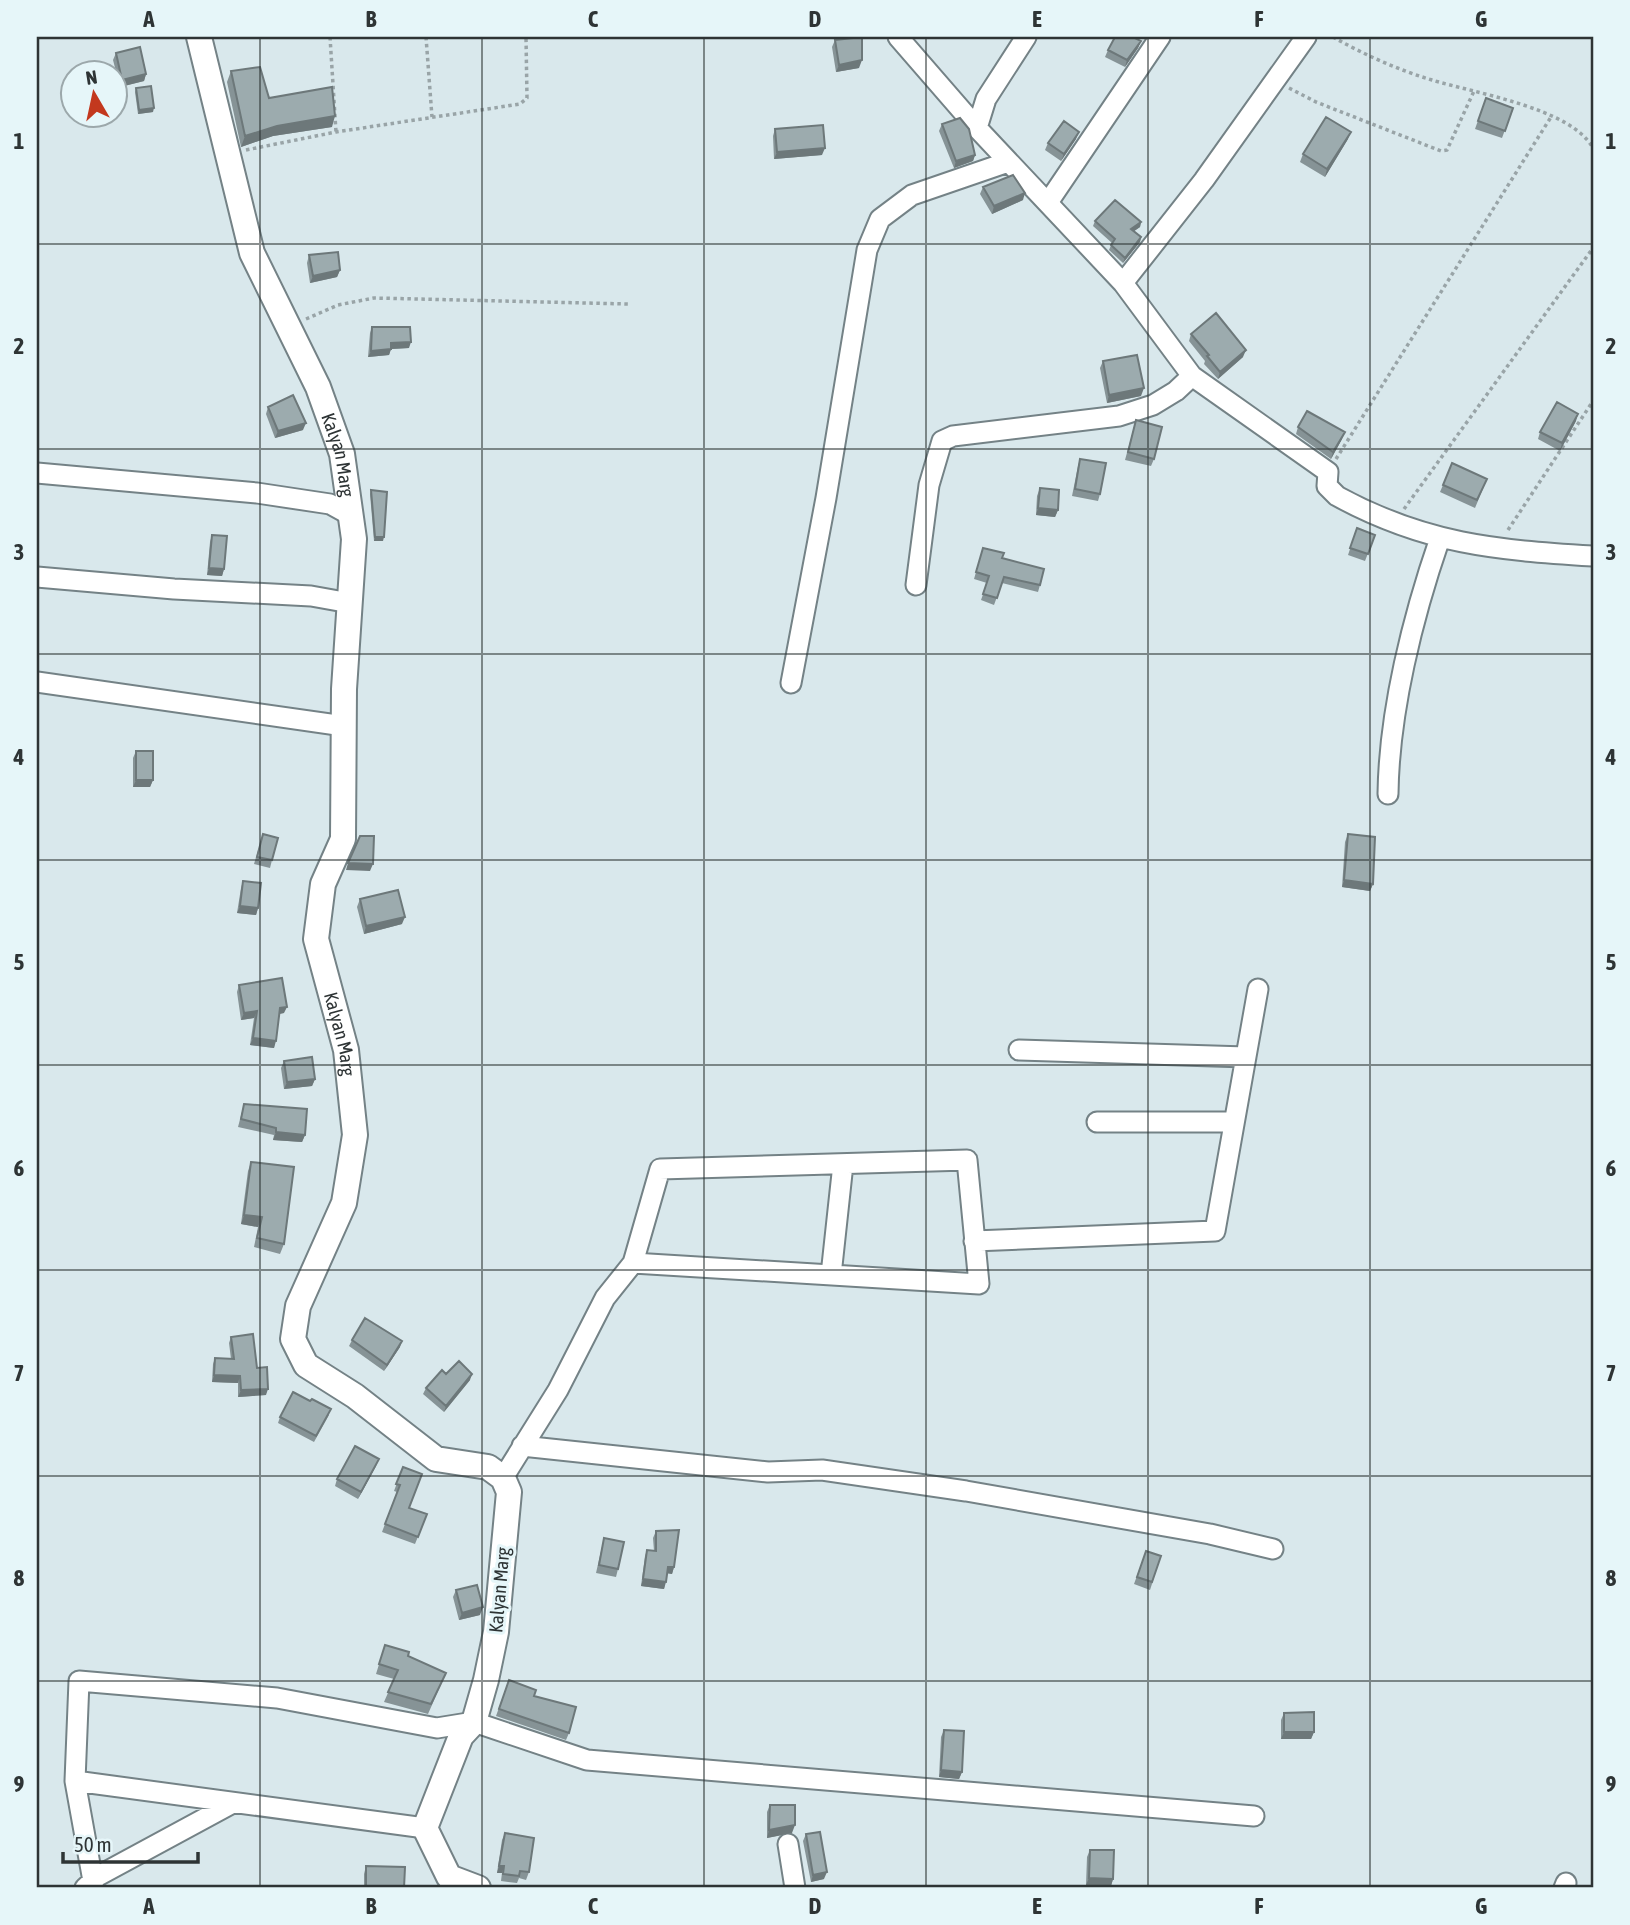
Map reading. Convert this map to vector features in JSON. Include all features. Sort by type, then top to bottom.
[{"type":"street","name":"Kalyan Marg","points":[[199,37],[252,253],[318,387],[342,454],[354,539],[344,726],[342,839],[323,884],[316,939],[346,1050],[355,1135],[344,1203],[298,1306],[293,1339],[306,1365],[355,1396],[436,1460],[488,1467],[503,1478],[509,1492],[496,1632],[474,1722],[461,1736],[425,1828]]},
{"type":"street","points":[[898,37],[1008,162],[1049,201],[1124,283],[1192,376],[1328,472],[1327,486],[1337,496],[1394,522],[1440,538],[1495,550],[1593,556]]},
{"type":"street","points":[[977,128],[986,99],[1026,37]]},
{"type":"street","points":[[1049,201],[1160,37]]},
{"type":"street","points":[[1124,283],[1181,211],[1306,37]]},
{"type":"street","points":[[791,683],[871,240],[880,219],[912,195],[1008,162]]},
{"type":"street","points":[[916,585],[929,485],[942,440],[953,436],[1119,415],[1153,405],[1192,376]]},
{"type":"street","points":[[37,473],[257,492],[330,504],[350,515]]},
{"type":"street","points":[[1388,794],[1389,763],[1399,701],[1426,579],[1440,538]]},
{"type":"street","points":[[37,577],[174,589],[311,596],[350,603]]},
{"type":"street","points":[[37,682],[344,726]]},
{"type":"street","points":[[974,1241],[1215,1231],[1258,989]]},
{"type":"street","points":[[1019,1050],[1245,1057]]},
{"type":"street","points":[[1097,1122],[1234,1122]]},
{"type":"street","points":[[503,1478],[558,1390],[605,1298],[632,1263],[660,1169],[967,1160],[979,1284],[632,1263]]},
{"type":"street","points":[[831,1275],[843,1164]]},
{"type":"street","points":[[522,1446],[768,1472],[835,1472],[966,1490],[1210,1534],[1273,1549]]},
{"type":"street","points":[[233,1803],[89,1885],[75,1781],[79,1681],[277,1698],[436,1728],[474,1722],[587,1760],[1254,1816]]},
{"type":"street","points":[[75,1781],[425,1828],[449,1877],[478,1888]]},
{"type":"street","points":[[788,1844],[795,1888]]},
{"type":"path","points":[[330,37],[337,132]]},
{"type":"path","points":[[426,37],[432,117]]},
{"type":"path","points":[[227,153],[337,132],[520,104],[527,98],[528,89],[527,37]]},
{"type":"path","points":[[1333,37],[1357,51],[1430,80],[1474,91],[1551,117],[1571,126],[1593,148]]},
{"type":"path","points":[[1275,81],[1316,102],[1441,151],[1447,150],[1474,91]]},
{"type":"path","points":[[1328,472],[1551,117]]},
{"type":"path","points":[[1394,522],[1593,248]]},
{"type":"path","points":[[288,327],[338,304],[374,298],[629,304]]},
{"type":"path","points":[[1495,550],[1593,401]]},
{"type":"building","points":[[862,37],[862,60],[839,65],[835,40]]},
{"type":"building","points":[[1115,37],[1133,37],[1141,41],[1127,60],[1108,50]]},
{"type":"building","points":[[140,47],[146,74],[130,78],[130,60],[118,60],[116,53]]},
{"type":"building","points":[[260,67],[269,98],[332,87],[335,116],[277,126],[245,136],[231,71]]},
{"type":"building","points":[[151,86],[154,108],[139,110],[136,88]]},
{"type":"building","points":[[1486,98],[1513,108],[1505,131],[1478,121]]},
{"type":"building","points":[[1326,117],[1351,132],[1327,169],[1303,154]]},
{"type":"building","points":[[960,118],[969,129],[975,155],[956,161],[942,124]]},
{"type":"building","points":[[1064,121],[1079,132],[1064,154],[1048,143]]},
{"type":"building","points":[[823,125],[825,148],[777,152],[775,129]]},
{"type":"building","points":[[1013,175],[1025,193],[994,206],[983,187]]},
{"type":"building","points":[[1115,200],[1141,222],[1131,229],[1141,237],[1125,258],[1111,245],[1115,239],[1095,221]]},
{"type":"building","points":[[338,252],[340,270],[313,276],[309,255]]},
{"type":"building","points":[[1216,313],[1246,350],[1220,372],[1191,334]]},
{"type":"building","points":[[372,327],[410,327],[411,342],[391,343],[391,349],[371,351]]},
{"type":"building","points":[[1137,355],[1144,388],[1109,395],[1103,361]]},
{"type":"building","points":[[293,395],[306,423],[278,431],[268,407]]},
{"type":"building","points":[[1557,402],[1578,414],[1562,443],[1540,432]]},
{"type":"building","points":[[1307,411],[1345,432],[1333,452],[1298,427]]},
{"type":"building","points":[[1136,420],[1162,427],[1154,459],[1128,452]]},
{"type":"building","points":[[1080,459],[1106,463],[1100,494],[1075,489]]},
{"type":"building","points":[[1452,463],[1487,479],[1477,500],[1443,485]]},
{"type":"building","points":[[1040,488],[1059,490],[1058,510],[1038,508]]},
{"type":"building","points":[[371,490],[387,492],[384,537],[375,537]]},
{"type":"building","points":[[1357,528],[1375,535],[1368,554],[1350,548]]},
{"type":"building","points":[[212,535],[227,536],[224,569],[209,568]]},
{"type":"building","points":[[983,548],[1004,553],[1002,558],[1044,569],[1040,585],[1004,577],[997,598],[983,594],[989,576],[976,572]]},
{"type":"building","points":[[136,751],[153,751],[153,780],[136,780]]},
{"type":"building","points":[[263,834],[278,838],[272,860],[257,857]]},
{"type":"building","points":[[1348,834],[1375,837],[1373,884],[1344,880]]},
{"type":"building","points":[[360,836],[374,836],[373,864],[348,863]]},
{"type":"building","points":[[243,881],[261,883],[258,908],[240,906]]},
{"type":"building","points":[[398,890],[405,917],[366,926],[360,899]]},
{"type":"building","points":[[282,978],[287,1007],[280,1008],[276,1041],[253,1038],[257,1011],[244,1013],[239,985]]},
{"type":"building","points":[[312,1057],[315,1079],[287,1082],[284,1061]]},
{"type":"building","points":[[244,1104],[307,1109],[305,1135],[276,1132],[276,1128],[241,1119]]},
{"type":"building","points":[[251,1162],[294,1167],[284,1244],[257,1238],[262,1217],[244,1215]]},
{"type":"building","points":[[365,1318],[402,1341],[387,1365],[352,1340]]},
{"type":"building","points":[[253,1334],[257,1368],[267,1367],[268,1389],[241,1390],[240,1376],[214,1375],[215,1358],[234,1359],[231,1337]]},
{"type":"building","points":[[459,1361],[472,1374],[446,1406],[426,1388],[442,1370],[446,1374]]},
{"type":"building","points":[[293,1392],[331,1409],[316,1436],[280,1417]]},
{"type":"building","points":[[355,1446],[379,1459],[361,1492],[337,1479]]},
{"type":"building","points":[[403,1467],[422,1474],[409,1508],[427,1514],[418,1537],[385,1524],[400,1485],[396,1484]]},
{"type":"building","points":[[679,1530],[674,1567],[668,1567],[666,1582],[643,1579],[647,1550],[656,1551],[656,1531]]},
{"type":"building","points":[[604,1538],[624,1542],[618,1569],[599,1565]]},
{"type":"building","points":[[1146,1551],[1161,1556],[1152,1582],[1137,1577]]},
{"type":"building","points":[[477,1585],[483,1607],[462,1613],[456,1590]]},
{"type":"building","points":[[385,1645],[409,1652],[408,1656],[446,1673],[431,1704],[388,1692],[398,1670],[379,1664]]},
{"type":"building","points":[[509,1680],[536,1690],[534,1696],[576,1707],[569,1733],[499,1709]]},
{"type":"building","points":[[1314,1712],[1314,1732],[1284,1732],[1284,1713]]},
{"type":"building","points":[[944,1730],[964,1731],[962,1772],[941,1770]]},
{"type":"building","points":[[770,1805],[795,1805],[795,1825],[769,1830]]},
{"type":"building","points":[[820,1832],[827,1872],[813,1875],[806,1834]]},
{"type":"building","points":[[505,1833],[534,1838],[529,1872],[520,1871],[519,1876],[503,1874],[504,1866],[499,1866]]},
{"type":"building","points":[[1090,1850],[1114,1850],[1113,1879],[1089,1878]]},
{"type":"building","points":[[366,1866],[405,1867],[404,1888],[366,1888]]}]
